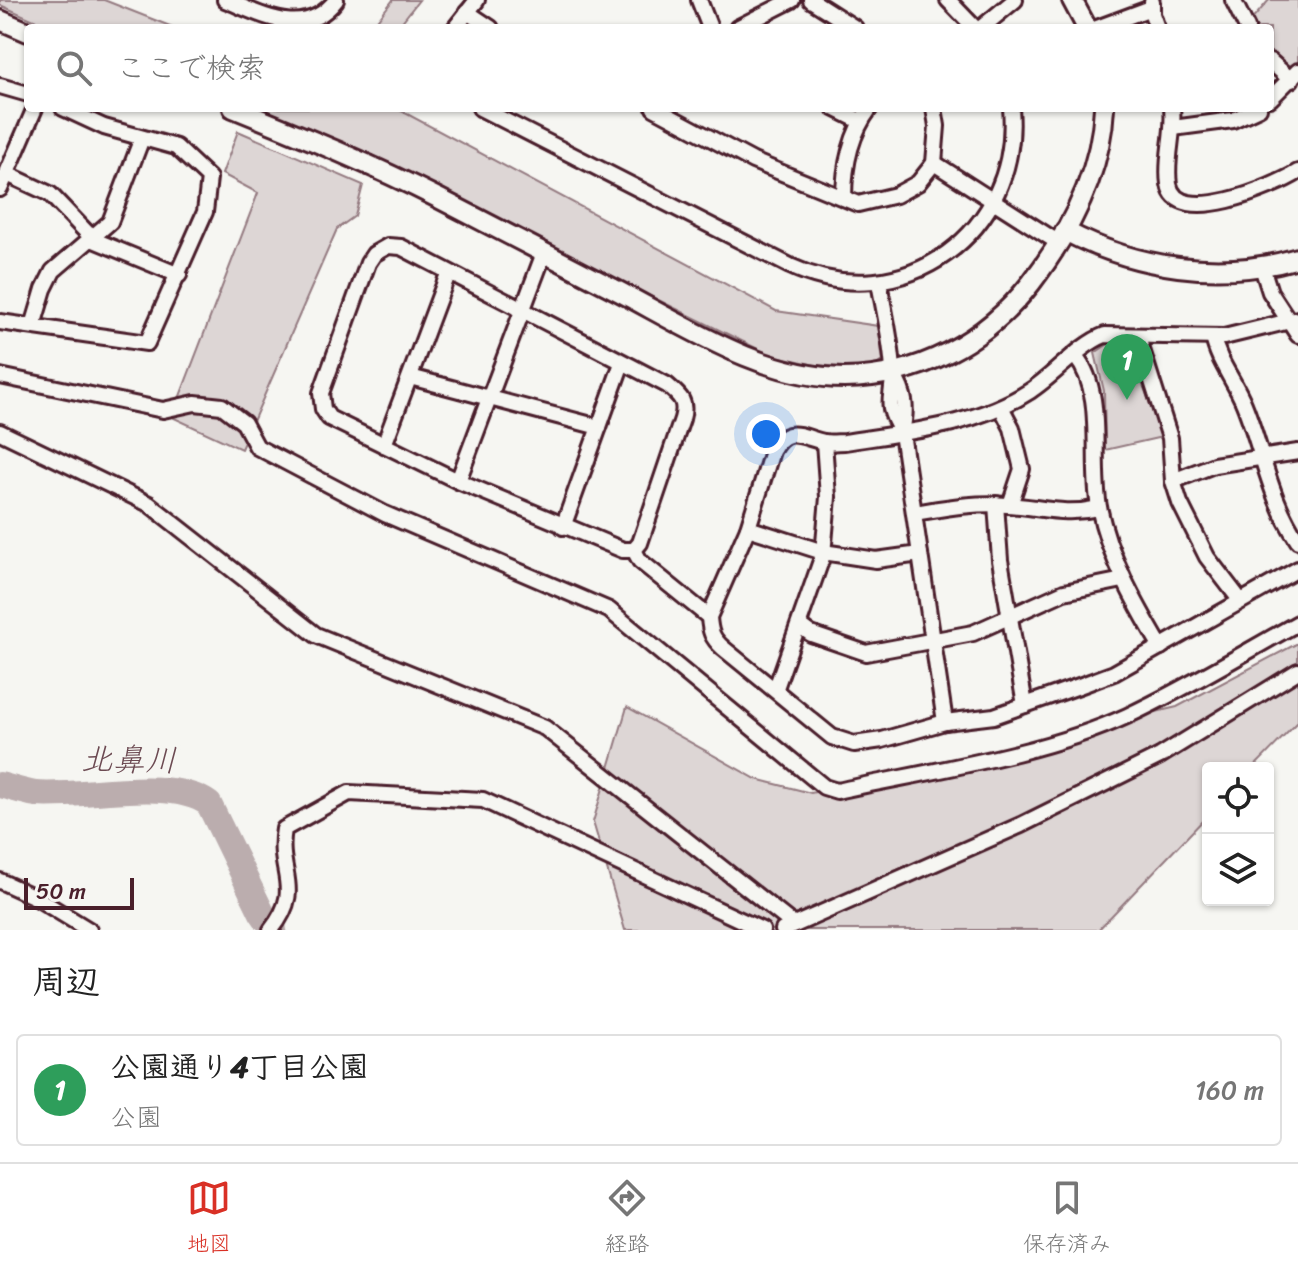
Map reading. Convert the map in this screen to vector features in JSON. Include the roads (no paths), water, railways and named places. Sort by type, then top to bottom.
[{"type":"street","points":[[225,0],[288,24],[320,17],[336,0]]},
{"type":"street","points":[[699,0],[708,24]]},
{"type":"street","points":[[745,24],[792,0]]},
{"type":"street","points":[[811,0],[849,24]]},
{"type":"street","points":[[948,0],[974,24]]},
{"type":"street","points":[[983,24],[1015,0]]},
{"type":"street","points":[[1072,0],[1085,24]]},
{"type":"street","points":[[1233,0],[1245,24]]},
{"type":"street","points":[[1106,24],[1152,4],[1156,24]]},
{"type":"street","points":[[458,24],[472,6],[488,24]]},
{"type":"street","points":[[0,20],[24,30]]},
{"type":"street","points":[[1274,64],[1294,76],[1274,95]]},
{"type":"street","points":[[0,86],[24,93]]},
{"type":"street","points":[[0,189],[33,112]]},
{"type":"street","points":[[0,322],[147,343],[205,212],[209,178],[176,147],[104,127],[72,112]]},
{"type":"street","points":[[242,112],[433,196],[686,327],[797,373],[842,378],[893,374],[931,361],[973,340],[1009,311],[1062,237],[1095,167],[1103,112]]},
{"type":"street","points":[[488,112],[819,279],[879,282],[916,271],[952,250],[993,201],[1006,169],[1013,132],[1011,112]]},
{"type":"street","points":[[661,112],[753,161],[858,204],[896,195],[918,183],[934,163],[937,126],[935,112]]},
{"type":"street","points":[[842,112],[860,121]]},
{"type":"street","points":[[844,198],[844,176],[860,121],[867,112]]},
{"type":"street","points":[[1172,112],[1169,186],[1175,197],[1187,204],[1252,194],[1298,172]]},
{"type":"street","points":[[1173,128],[1233,120],[1250,112]]},
{"type":"street","points":[[33,326],[53,271],[110,222],[142,138]]},
{"type":"street","points":[[934,163],[993,201],[1062,237],[1138,262],[1216,270],[1262,267],[1298,258]]},
{"type":"street","points":[[7,174],[50,194],[91,236],[179,275]]},
{"type":"street","points":[[388,246],[401,247],[521,311],[667,385],[681,396],[685,408],[640,543],[634,550],[623,550],[563,527],[458,481],[329,418],[323,409],[321,393],[368,263],[374,254],[388,246]]},
{"type":"street","points":[[458,481],[544,253]]},
{"type":"street","points":[[1262,267],[1270,292],[1293,320],[1298,335]]},
{"type":"street","points":[[384,445],[448,274]]},
{"type":"street","points":[[879,282],[893,374],[903,390],[907,412],[902,433],[945,722]]},
{"type":"street","points":[[1293,320],[1213,337],[1105,335],[1091,340],[1076,357],[1001,407],[902,433],[824,442],[801,432],[778,441],[748,528],[709,617],[712,638],[832,737],[854,744],[945,722],[994,716],[1114,673],[1298,569]]},
{"type":"street","points":[[1138,337],[1170,438],[1173,481],[1207,557],[1240,600]]},
{"type":"street","points":[[1213,337],[1215,349],[1244,403],[1260,458],[1284,520],[1298,541]]},
{"type":"street","points":[[1076,357],[1087,370],[1093,388],[1094,473],[1099,508],[1123,580],[1161,647]]},
{"type":"street","points":[[563,527],[622,363]]},
{"type":"street","points":[[0,376],[163,410],[195,403],[222,406],[244,423],[257,447],[385,514],[609,610],[824,787],[837,791],[963,764],[1065,737],[1125,717],[1298,623]]},
{"type":"street","points":[[410,377],[599,427]]},
{"type":"street","points":[[1001,407],[1012,428],[1022,469],[1003,505],[1000,560],[1025,705]]},
{"type":"street","points":[[0,432],[149,504],[316,635],[545,728],[788,927],[994,837],[1160,756],[1298,671]]},
{"type":"street","points":[[776,688],[823,552],[828,497],[824,442]]},
{"type":"street","points":[[1173,481],[1214,465],[1298,452]]},
{"type":"street","points":[[914,513],[967,504],[1003,505],[1056,514],[1099,508]]},
{"type":"street","points":[[748,528],[823,552],[876,560],[920,554]]},
{"type":"street","points":[[634,550],[640,561],[709,617]]},
{"type":"street","points":[[799,625],[811,634],[866,653],[973,633],[1064,592],[1123,580]]},
{"type":"street","points":[[271,930],[285,913],[290,894],[281,846],[284,829],[349,793],[483,800],[762,930]]},
{"type":"street","points":[[0,881],[35,897],[89,930]]},
{"type":"waterway","name":"北鼻川","points":[[0,785],[36,794],[173,791],[209,804],[262,913],[274,930]]},
{"type":"place","name":"公園通り4丁目公園","points":[[1127,400]]}]
